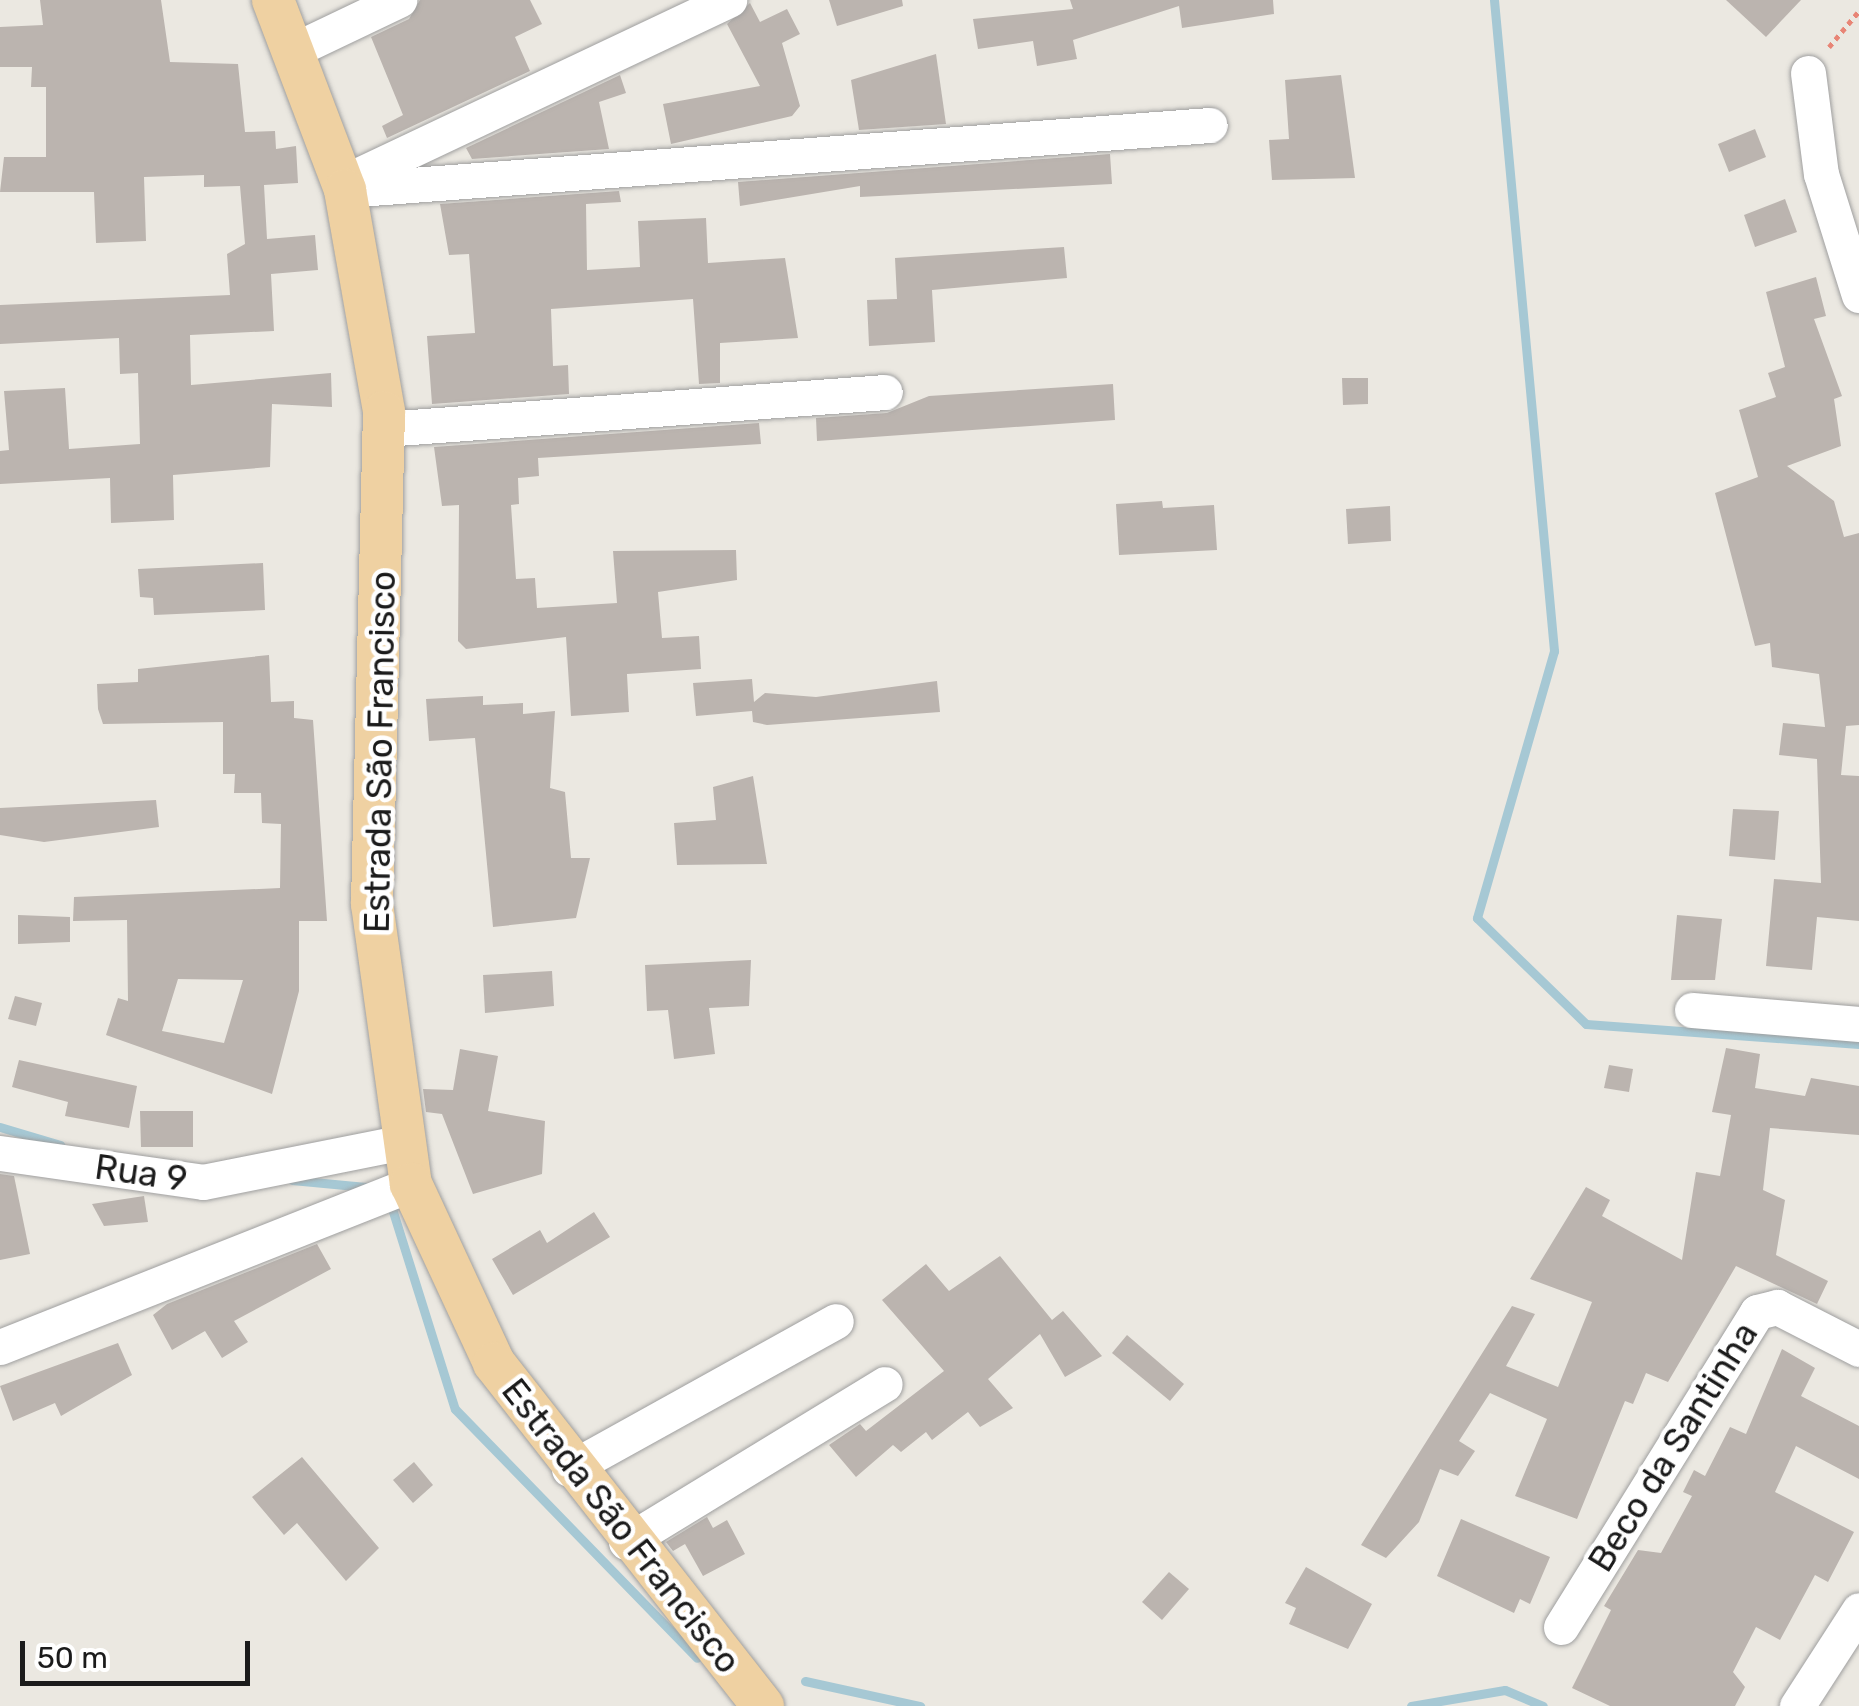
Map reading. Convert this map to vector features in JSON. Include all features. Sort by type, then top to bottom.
[{"type":"main road","name":"Estrada São Francisco","points":[[272,0],[343,187],[384,429],[372,904],[400,1143],[395,1190],[494,1363],[569,1469],[763,1706]]},
{"type":"street","points":[[292,52],[399,0]]},
{"type":"street","points":[[343,187],[729,0]]},
{"type":"street","points":[[1808,73],[1821,174],[1859,295]]},
{"type":"street","points":[[343,187],[1210,126]]},
{"type":"street","points":[[384,429],[885,392]]},
{"type":"street","points":[[1692,1010],[1859,1024]]},
{"type":"street","name":"Rua 9","points":[[0,1153],[203,1182],[400,1143]]},
{"type":"street","points":[[0,1347],[395,1190]]},
{"type":"street","name":"Beco da Santinha","points":[[1561,1627],[1757,1312],[1777,1307],[1859,1349]]},
{"type":"street","points":[[569,1469],[836,1321]]},
{"type":"street","points":[[626,1542],[884,1384]]},
{"type":"street","points":[[1797,1706],[1859,1610]]},
{"type":"path","points":[[1808,73],[1859,11]]},
{"type":"building","points":[[40,0],[161,0],[170,62],[238,64],[245,132],[275,131],[276,149],[296,146],[298,183],[264,185],[267,239],[315,235],[318,270],[271,274],[274,331],[190,335],[191,385],[331,373],[332,407],[272,404],[270,467],[173,475],[174,520],[111,523],[110,478],[0,484],[0,451],[9,450],[4,391],[65,388],[69,449],[140,444],[138,373],[120,374],[119,338],[0,344],[0,305],[230,295],[227,254],[245,244],[240,186],[204,187],[204,175],[144,177],[146,241],[96,243],[94,192],[0,192],[4,157],[46,157],[46,87],[31,87],[32,67],[0,67],[0,27],[43,25]]},
{"type":"building","points":[[420,0],[530,0],[542,24],[515,37],[530,71],[387,138],[382,126],[403,115],[371,37],[409,19]]},
{"type":"building","points":[[829,0],[902,0],[903,6],[837,26]]},
{"type":"building","points":[[1070,0],[1273,0],[1274,14],[1182,28],[1179,6],[1073,40],[1077,59],[1037,66],[1033,41],[978,49],[973,19],[1073,9]]},
{"type":"building","points":[[1726,0],[1801,0],[1766,37]]},
{"type":"building","points":[[750,3],[760,22],[787,9],[800,34],[782,43],[800,106],[792,116],[671,144],[663,104],[760,86],[727,24]]},
{"type":"building","points":[[936,54],[946,124],[859,130],[851,80]]},
{"type":"building","points":[[620,75],[626,93],[599,102],[609,149],[472,159],[466,148]]},
{"type":"building","points":[[1341,75],[1355,178],[1272,180],[1269,140],[1289,139],[1285,80]]},
{"type":"building","points":[[1755,129],[1766,157],[1729,172],[1718,144]]},
{"type":"building","points":[[1110,154],[1112,184],[860,197],[860,186],[740,206],[738,182]]},
{"type":"building","points":[[619,191],[621,202],[586,204],[587,270],[640,267],[638,221],[706,218],[708,263],[785,258],[798,338],[720,343],[720,383],[699,384],[693,299],[551,309],[553,366],[568,365],[569,394],[432,404],[427,336],[475,333],[469,254],[449,255],[440,204]]},
{"type":"building","points":[[1785,199],[1797,232],[1755,247],[1744,215]]},
{"type":"building","points":[[1064,247],[1067,278],[932,290],[935,342],[869,346],[867,300],[897,299],[895,258]]},
{"type":"building","points":[[1816,277],[1826,316],[1814,319],[1842,396],[1834,399],[1841,446],[1787,466],[1834,501],[1844,537],[1859,533],[1859,725],[1846,726],[1841,775],[1859,776],[1859,921],[1817,917],[1812,970],[1766,966],[1774,879],[1821,883],[1817,759],[1779,755],[1783,723],[1825,727],[1819,674],[1772,667],[1770,643],[1755,646],[1715,493],[1758,477],[1739,410],[1776,397],[1768,373],[1785,367],[1766,292]]},
{"type":"building","points":[[1342,378],[1368,378],[1368,404],[1343,405]]},
{"type":"building","points":[[1113,384],[1115,420],[817,441],[816,418],[887,413],[929,396]]},
{"type":"building","points":[[759,423],[761,444],[538,458],[539,476],[518,478],[519,504],[511,505],[516,579],[535,578],[537,608],[617,603],[613,551],[736,550],[737,580],[658,592],[662,638],[699,636],[701,669],[627,674],[629,712],[571,716],[566,637],[466,649],[458,641],[459,505],[442,506],[434,447]]},
{"type":"building","points":[[1162,501],[1163,508],[1214,505],[1217,550],[1119,555],[1116,504]]},
{"type":"building","points":[[1390,506],[1391,541],[1348,544],[1346,509]]},
{"type":"building","points":[[263,563],[265,610],[154,615],[153,598],[140,597],[138,569]]},
{"type":"building","points":[[269,655],[271,702],[294,701],[294,718],[313,720],[327,921],[299,921],[299,991],[272,1094],[106,1035],[118,998],[128,1001],[127,920],[73,921],[74,897],[280,888],[281,824],[262,823],[261,793],[234,793],[235,774],[223,774],[223,722],[103,724],[97,684],[138,682],[138,669]],"holes":[[[178,979],[243,980],[224,1043],[162,1031]]]},
{"type":"building","points":[[752,679],[754,702],[765,693],[816,697],[937,681],[940,712],[767,725],[753,722],[752,711],[696,716],[693,683]]},
{"type":"building","points":[[483,696],[483,705],[523,703],[523,714],[555,711],[550,788],[565,792],[571,858],[590,858],[576,918],[493,927],[475,738],[429,741],[426,699]]},
{"type":"building","points":[[753,776],[767,864],[677,865],[674,823],[716,820],[713,787]]},
{"type":"building","points":[[156,800],[159,827],[44,842],[0,835],[0,808]]},
{"type":"building","points":[[1733,809],[1779,811],[1775,860],[1729,856]]},
{"type":"building","points":[[18,915],[70,917],[70,942],[18,944]]},
{"type":"building","points":[[1677,915],[1722,919],[1715,980],[1671,980]]},
{"type":"building","points":[[751,960],[749,1006],[709,1008],[715,1054],[674,1059],[668,1010],[647,1011],[645,965]]},
{"type":"building","points":[[552,971],[554,1006],[485,1013],[483,975]]},
{"type":"building","points":[[15,996],[42,1003],[36,1026],[8,1019]]},
{"type":"building","points":[[1726,1048],[1760,1054],[1755,1088],[1805,1096],[1811,1078],[1859,1086],[1859,1135],[1770,1128],[1763,1190],[1785,1200],[1776,1255],[1828,1281],[1817,1304],[1736,1266],[1668,1382],[1646,1373],[1633,1404],[1625,1401],[1577,1519],[1515,1496],[1547,1419],[1490,1393],[1459,1441],[1475,1451],[1458,1476],[1440,1469],[1419,1522],[1386,1558],[1361,1545],[1512,1306],[1535,1314],[1506,1366],[1558,1387],[1592,1302],[1530,1279],[1586,1187],[1610,1200],[1602,1216],[1682,1260],[1696,1172],[1720,1176],[1731,1115],[1712,1112]]},
{"type":"building","points":[[460,1049],[498,1056],[488,1111],[545,1121],[542,1174],[473,1194],[442,1114],[426,1112],[423,1089],[453,1090]]},
{"type":"building","points":[[19,1060],[137,1086],[129,1128],[65,1116],[68,1102],[12,1087]]},
{"type":"building","points":[[1609,1065],[1633,1069],[1629,1092],[1604,1088]]},
{"type":"building","points":[[140,1111],[193,1111],[193,1147],[141,1147]]},
{"type":"building","points":[[0,1174],[14,1176],[30,1254],[0,1260]]},
{"type":"building","points":[[144,1196],[148,1222],[104,1226],[92,1204]]},
{"type":"building","points":[[594,1212],[610,1237],[513,1295],[492,1259],[540,1230],[547,1243]]},
{"type":"building","points":[[317,1244],[331,1269],[234,1321],[248,1342],[222,1358],[205,1331],[172,1350],[153,1315],[167,1304]]},
{"type":"building","points":[[1000,1256],[1052,1320],[1063,1311],[1102,1356],[1065,1377],[1040,1334],[988,1379],[1013,1408],[980,1427],[968,1412],[932,1440],[926,1432],[901,1452],[893,1445],[856,1477],[829,1445],[860,1424],[866,1431],[944,1371],[882,1300],[926,1264],[949,1291]]},
{"type":"building","points":[[1127,1335],[1184,1384],[1170,1401],[1112,1353]]},
{"type":"building","points":[[118,1343],[132,1375],[61,1416],[55,1403],[13,1421],[0,1386]]},
{"type":"building","points":[[1782,1349],[1815,1368],[1801,1396],[1859,1426],[1859,1479],[1796,1446],[1775,1492],[1854,1532],[1828,1582],[1815,1575],[1780,1640],[1756,1627],[1733,1672],[1745,1687],[1735,1706],[1610,1706],[1572,1688],[1611,1610],[1604,1606],[1638,1550],[1661,1553],[1692,1496],[1683,1492],[1694,1470],[1705,1476],[1730,1427],[1746,1434]]},
{"type":"building","points":[[302,1457],[379,1548],[346,1581],[297,1523],[284,1535],[252,1497]]},
{"type":"building","points":[[414,1462],[433,1485],[413,1503],[393,1480]]},
{"type":"building","points":[[707,1517],[713,1528],[727,1520],[745,1554],[703,1576],[685,1544],[673,1551],[666,1542]]},
{"type":"building","points":[[1461,1519],[1550,1557],[1530,1604],[1520,1599],[1514,1613],[1437,1576]]},
{"type":"building","points":[[1306,1567],[1372,1604],[1348,1649],[1289,1624],[1296,1608],[1285,1603]]},
{"type":"building","points":[[1169,1572],[1189,1589],[1162,1620],[1142,1602]]},
{"type":"waterway","points":[[1494,0],[1554,651],[1477,918],[1586,1024],[1859,1044]]},
{"type":"waterway","points":[[0,1127],[60,1145]]},
{"type":"waterway","points":[[292,1180],[366,1187]]},
{"type":"waterway","points":[[389,1199],[455,1409],[697,1658]]},
{"type":"waterway","points":[[805,1681],[920,1706]]},
{"type":"waterway","points":[[1411,1706],[1505,1690],[1543,1706]]}]
